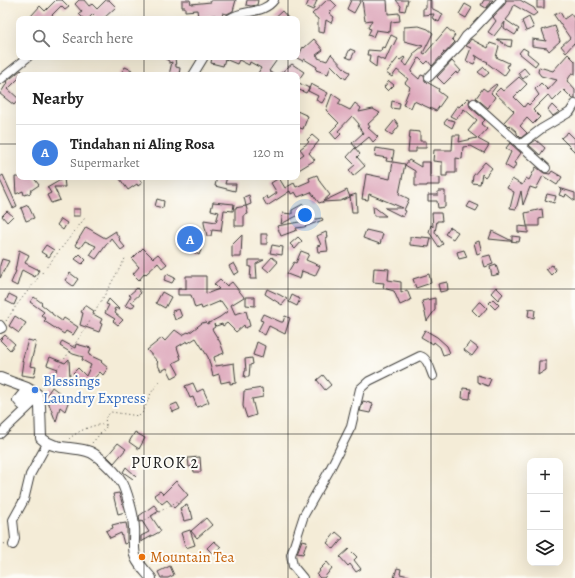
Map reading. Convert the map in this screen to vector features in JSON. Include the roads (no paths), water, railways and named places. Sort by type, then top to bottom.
[{"type":"main road","points":[[0,378],[34,393],[40,406],[40,438],[47,444],[87,451],[95,454],[121,480],[134,526],[136,558],[151,578]]},
{"type":"street","points":[[236,16],[265,8],[274,0]]},
{"type":"street","points":[[430,77],[460,45],[466,36],[501,0]]},
{"type":"street","points":[[0,80],[24,60]]},
{"type":"street","points":[[195,72],[202,60]]},
{"type":"street","points":[[474,103],[546,168]]},
{"type":"street","points":[[520,146],[542,129],[570,112],[575,104]]},
{"type":"street","points":[[303,578],[293,566],[291,555],[304,515],[329,471],[351,427],[360,389],[369,381],[415,357],[420,356],[427,361],[433,376]]},
{"type":"street","points":[[0,434],[34,393]]},
{"type":"street","points":[[13,545],[15,539],[13,520],[24,500],[30,475],[47,444]]},
{"type":"place","name":"Tindahan ni Aling Rosa","points":[[190,239]]},
{"type":"place","name":"Blessings Laundry Express","points":[[35,390]]},
{"type":"place","name":"Mountain Tea","points":[[142,557]]},
{"type":"district","name":"PUROK 2","points":[[165,463]]}]
